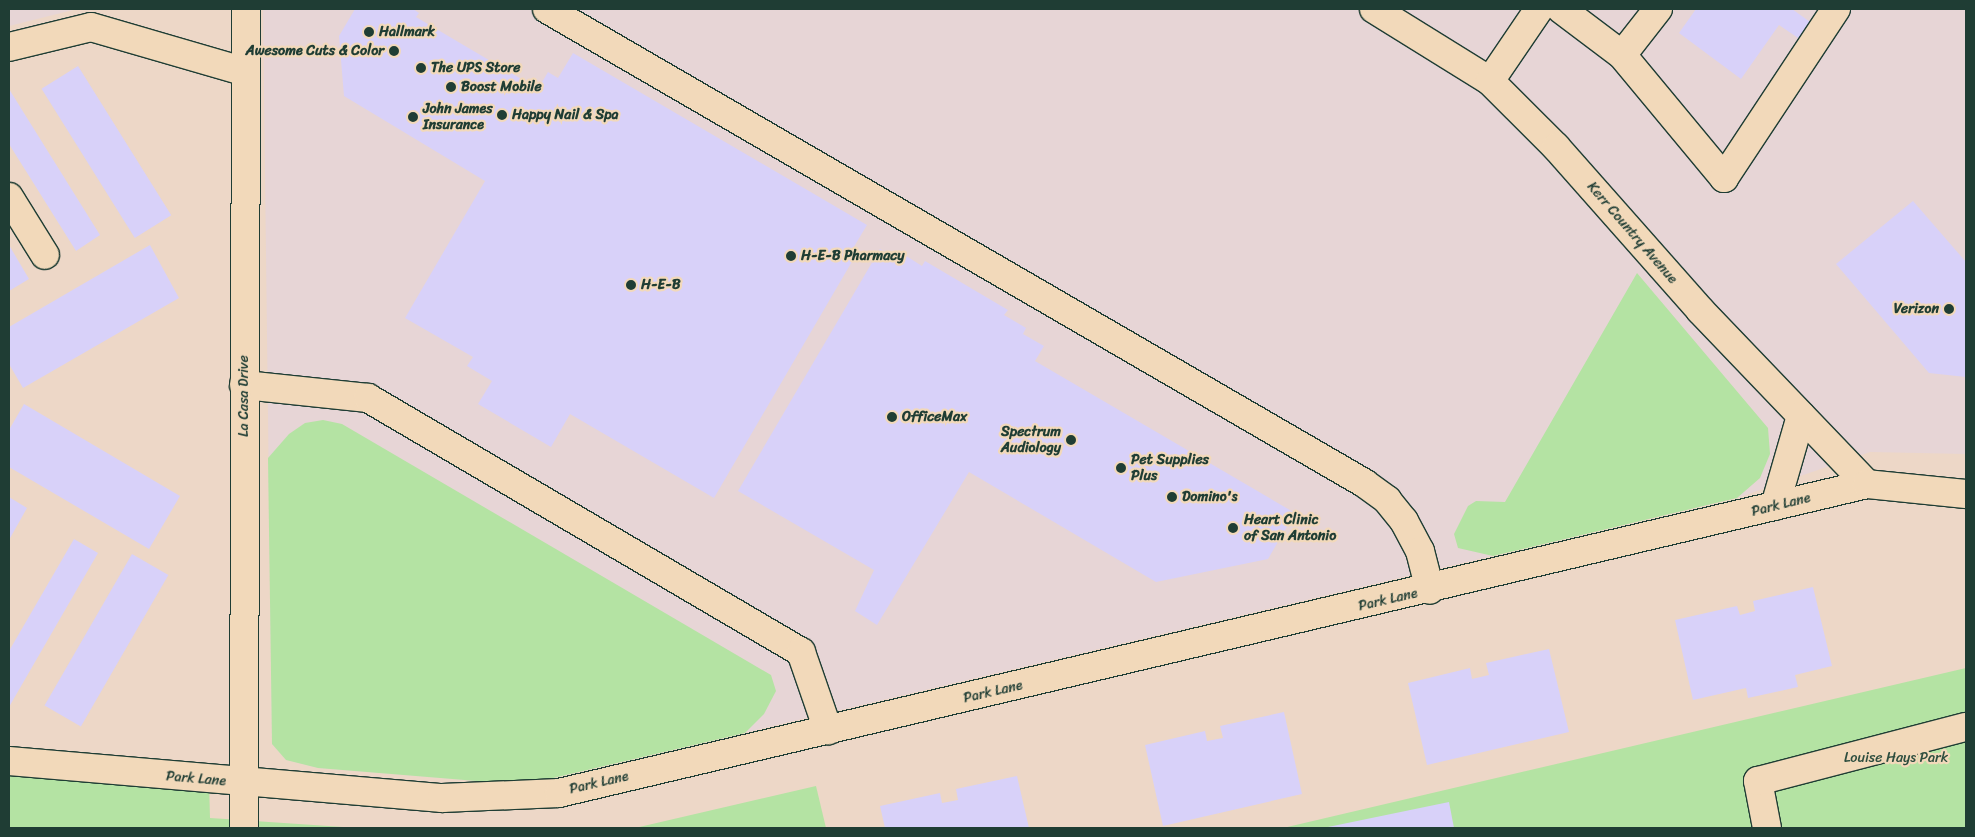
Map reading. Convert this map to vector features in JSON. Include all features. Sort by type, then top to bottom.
[{"type":"street","name":"La Casa Drive","points":[[244,828],[246,9]]},
{"type":"street","points":[[547,9],[1364,483],[1387,500],[1404,521],[1420,551],[1430,590]]},
{"type":"street","name":"Kerr Country Avenue","points":[[1374,9],[1490,81],[1556,147],[1700,310],[1866,484]]},
{"type":"street","points":[[1490,81],[1540,9]]},
{"type":"street","points":[[1561,9],[1622,55],[1724,178],[1836,9]]},
{"type":"street","points":[[1622,55],[1658,9]]},
{"type":"street","points":[[9,47],[91,27],[246,72]]},
{"type":"street","points":[[9,197],[45,255]]},
{"type":"street","points":[[244,385],[368,398],[800,652],[828,730]]},
{"type":"street","points":[[1775,506],[1801,416]]},
{"type":"street","name":"Park Lane","points":[[9,762],[442,798],[522,797],[559,793],[1430,590],[1866,484],[1966,494]]},
{"type":"street","points":[[1767,828],[1758,781],[1966,727]]},
{"type":"shaded area","points":[[9,9],[77,9],[9,26]]},
{"type":"shaded area","points":[[263,9],[1966,9],[1966,454],[1870,452],[1737,498],[549,779],[489,782],[318,768],[286,760],[272,744]]},
{"type":"green space","points":[[1637,273],[1768,428],[1770,454],[1760,478],[1737,498],[1493,556],[1458,548],[1454,534],[1468,506],[1476,501],[1505,502]]},
{"type":"green space","points":[[323,420],[342,424],[771,675],[776,691],[764,714],[745,733],[549,779],[489,782],[318,768],[286,760],[272,744],[268,458],[289,434],[305,423]]},
{"type":"green space","name":"Louise Hays Park","points":[[1966,668],[1966,828],[1283,828]]},
{"type":"green space","points":[[9,767],[209,781],[210,818],[358,828],[9,828]]},
{"type":"green space","points":[[816,786],[826,828],[635,828]]},
{"type":"building","name":"H-E-B","points":[[355,9],[413,9],[419,13],[416,17],[538,89],[548,72],[558,78],[573,53],[867,225],[852,250],[857,253],[714,498],[570,414],[551,447],[478,404],[492,381],[467,366],[473,357],[405,318],[485,181],[344,96],[339,36]]},
{"type":"building","points":[[1696,9],[1792,9],[1813,24],[1801,40],[1779,25],[1741,79],[1679,33]]},
{"type":"building","points":[[78,66],[171,215],[135,238],[42,89]]},
{"type":"building","points":[[9,89],[100,235],[76,251],[9,144]]},
{"type":"building","points":[[1913,201],[1966,262],[1966,377],[1929,373],[1836,264]]},
{"type":"building","points":[[9,245],[29,279],[9,291]]},
{"type":"building","points":[[150,245],[179,298],[23,388],[9,364],[9,327]]},
{"type":"building","name":"OfficeMax","points":[[880,249],[899,260],[903,254],[922,266],[925,261],[1008,310],[1004,315],[1026,328],[1023,334],[1044,346],[1035,361],[1295,513],[1268,559],[1156,582],[969,472],[877,625],[855,611],[874,570],[738,491]]},
{"type":"building","points":[[24,404],[180,496],[149,549],[9,467],[9,430]]},
{"type":"building","points":[[9,497],[27,508],[9,540]]},
{"type":"building","points":[[74,539],[98,553],[9,707],[9,651]]},
{"type":"building","points":[[132,554],[168,575],[81,727],[44,706]]},
{"type":"building","points":[[1813,587],[1832,666],[1795,675],[1798,687],[1748,698],[1746,688],[1693,700],[1675,620],[1737,606],[1740,615],[1755,611],[1753,601]]},
{"type":"building","points":[[1549,649],[1569,732],[1427,765],[1408,683],[1470,668],[1472,679],[1489,675],[1486,663]]},
{"type":"building","points":[[1284,712],[1302,794],[1163,826],[1145,745],[1205,731],[1207,741],[1223,738],[1220,726]]},
{"type":"building","points":[[1017,776],[1029,828],[885,828],[880,806],[940,793],[942,803],[958,800],[956,789]]},
{"type":"building","points":[[1449,802],[1454,828],[1328,828],[1328,827]]},
{"type":"place","name":"Hallmark","points":[[369,32]]},
{"type":"place","name":"Awesome Cuts & Color","points":[[394,51]]},
{"type":"place","name":"The UPS Store","points":[[421,68]]},
{"type":"place","name":"Boost Mobile","points":[[451,87]]},
{"type":"place","name":"Happy Nail & Spa","points":[[502,115]]},
{"type":"place","name":"John James Insurance","points":[[413,117]]},
{"type":"place","name":"H-E-B Pharmacy","points":[[791,256]]},
{"type":"place","name":"H-E-B","points":[[631,285]]},
{"type":"place","name":"Verizon","points":[[1949,309]]},
{"type":"place","name":"OfficeMax","points":[[892,417]]},
{"type":"place","name":"Spectrum Audiology","points":[[1071,440]]},
{"type":"place","name":"Pet Supplies Plus","points":[[1121,468]]},
{"type":"place","name":"Domino's","points":[[1172,497]]},
{"type":"place","name":"Heart Clinic of San Antonio","points":[[1233,528]]}]
